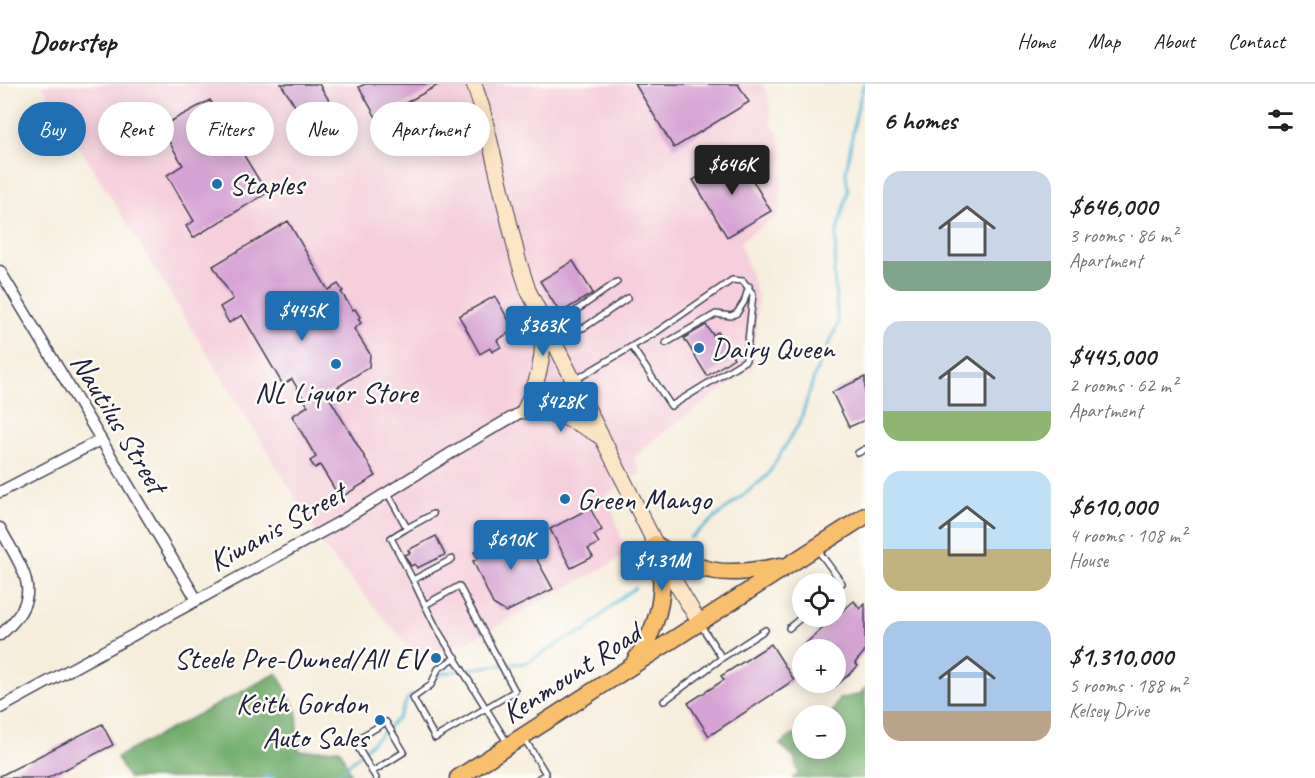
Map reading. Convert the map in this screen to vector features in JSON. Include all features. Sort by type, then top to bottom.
[{"type":"main road","points":[[474,84],[523,275],[541,318],[655,544],[699,622]]},
{"type":"main road","points":[[541,318],[544,347],[541,368],[535,389],[524,411],[543,411],[563,416],[581,424],[603,439]]},
{"type":"main road","name":"Kenmount Road","points":[[458,778],[865,516]]},
{"type":"main road","points":[[655,544],[679,560],[697,568],[715,572],[757,571],[790,564]]},
{"type":"main road","points":[[631,667],[653,631],[657,615],[662,578],[655,544]]},
{"type":"street","name":"Nautilus Street","points":[[0,271],[196,600]]},
{"type":"street","name":"Kiwanis Street","points":[[0,708],[338,523],[574,381]]},
{"type":"street","points":[[0,492],[100,440]]},
{"type":"street","points":[[0,528],[27,578],[28,593],[17,621],[0,635]]},
{"type":"lane","points":[[574,381],[632,347],[732,280],[744,281],[753,294],[746,360],[670,406],[632,347]]},
{"type":"lane","points":[[617,282],[571,314],[568,318],[572,327],[577,330],[585,327],[628,298]]},
{"type":"lane","points":[[666,343],[716,314],[731,316],[736,313],[744,302],[748,286]]},
{"type":"lane","points":[[858,453],[865,449]]},
{"type":"lane","points":[[387,492],[407,528]]},
{"type":"lane","points":[[433,514],[390,538],[437,628],[487,708],[547,776],[539,778]]},
{"type":"lane","points":[[816,547],[835,573]]},
{"type":"lane","points":[[413,580],[452,559]]},
{"type":"lane","points":[[425,604],[459,586],[515,691],[435,738],[413,698],[431,685],[438,669],[456,657]]},
{"type":"lane","points":[[699,622],[722,658]]},
{"type":"lane","points":[[664,701],[722,658],[765,630]]},
{"type":"lane","points":[[372,772],[404,752],[387,722],[354,741],[372,772],[376,778]]},
{"type":"shaded area","points":[[41,84],[762,84],[767,91],[771,122],[779,136],[784,153],[780,205],[776,217],[740,242],[758,297],[753,367],[662,434],[634,458],[641,473],[607,494],[627,555],[466,643],[416,656],[325,549],[85,156],[86,102],[52,102]]},
{"type":"green space","points":[[277,673],[297,711],[299,751],[340,749],[352,778],[128,778],[117,757]]},
{"type":"green space","points":[[865,688],[865,778],[792,778],[798,775],[795,759],[846,759],[846,705],[836,705],[839,699],[860,694]]},
{"type":"green space","points":[[792,736],[792,756],[780,744]]},
{"type":"building","points":[[281,84],[319,84],[330,102],[292,102]]},
{"type":"building","points":[[365,84],[440,84],[408,102],[370,102],[370,107],[359,87]]},
{"type":"building","points":[[635,84],[738,84],[749,102],[674,148]]},
{"type":"building","name":"Staples","points":[[186,113],[186,156],[244,156],[267,193],[193,238],[186,226],[194,221],[167,175],[183,165],[174,150],[174,119]]},
{"type":"building","points":[[737,154],[771,211],[727,237],[693,180]]},
{"type":"building","points":[[288,221],[328,290],[338,284],[353,310],[355,309],[360,317],[358,319],[361,323],[354,329],[370,354],[369,367],[327,394],[376,476],[340,498],[320,465],[315,468],[310,461],[316,457],[292,416],[308,406],[292,379],[283,385],[242,315],[229,323],[220,307],[233,299],[213,266]]},
{"type":"building","points":[[573,261],[593,293],[560,313],[540,281]]},
{"type":"building","points":[[495,296],[514,330],[497,340],[501,347],[492,352],[490,348],[480,354],[459,316]]},
{"type":"building","points":[[706,325],[713,335],[718,332],[734,358],[707,376],[684,338]]},
{"type":"building","points":[[865,377],[865,420],[849,427],[832,392]]},
{"type":"building","points":[[590,508],[602,530],[594,535],[599,543],[588,549],[593,557],[571,568],[550,529]]},
{"type":"building","points":[[519,527],[553,589],[506,612],[493,604],[473,561],[478,559],[474,552]]},
{"type":"building","name":"Steele Pre-Owned/All EV","points":[[436,536],[445,555],[417,568],[415,564],[411,566],[405,555],[410,553],[408,550]]},
{"type":"building","points":[[854,601],[860,609],[865,604],[865,651],[855,663],[858,666],[846,677],[846,639],[811,639],[824,627],[846,627],[846,608]]},
{"type":"building","points":[[771,644],[792,677],[792,681],[709,736],[688,703],[724,680],[721,676]]},
{"type":"building","points":[[102,724],[113,745],[48,778],[0,778],[0,776]]},
{"type":"waterway","points":[[690,538],[767,476],[800,422],[815,374],[838,324],[834,273],[837,232],[848,192],[846,172],[856,114],[864,84]]},
{"type":"waterway","points":[[435,679],[443,673],[526,663],[568,638],[585,631],[619,599],[635,588]]},
{"type":"waterway","points":[[331,778],[342,771],[398,718],[408,698],[413,695]]},
{"type":"waterway","points":[[264,778],[269,776],[275,778]]},
{"type":"place","name":"Staples","points":[[217,184]]},
{"type":"place","name":"Dairy Queen","points":[[699,348]]},
{"type":"place","name":"NL Liquor Store","points":[[336,364]]},
{"type":"place","name":"Green Mango","points":[[565,499]]},
{"type":"place","name":"Steele Pre-Owned/All EV","points":[[436,658]]},
{"type":"place","name":"Keith Gordon Auto Sales","points":[[380,720]]}]
